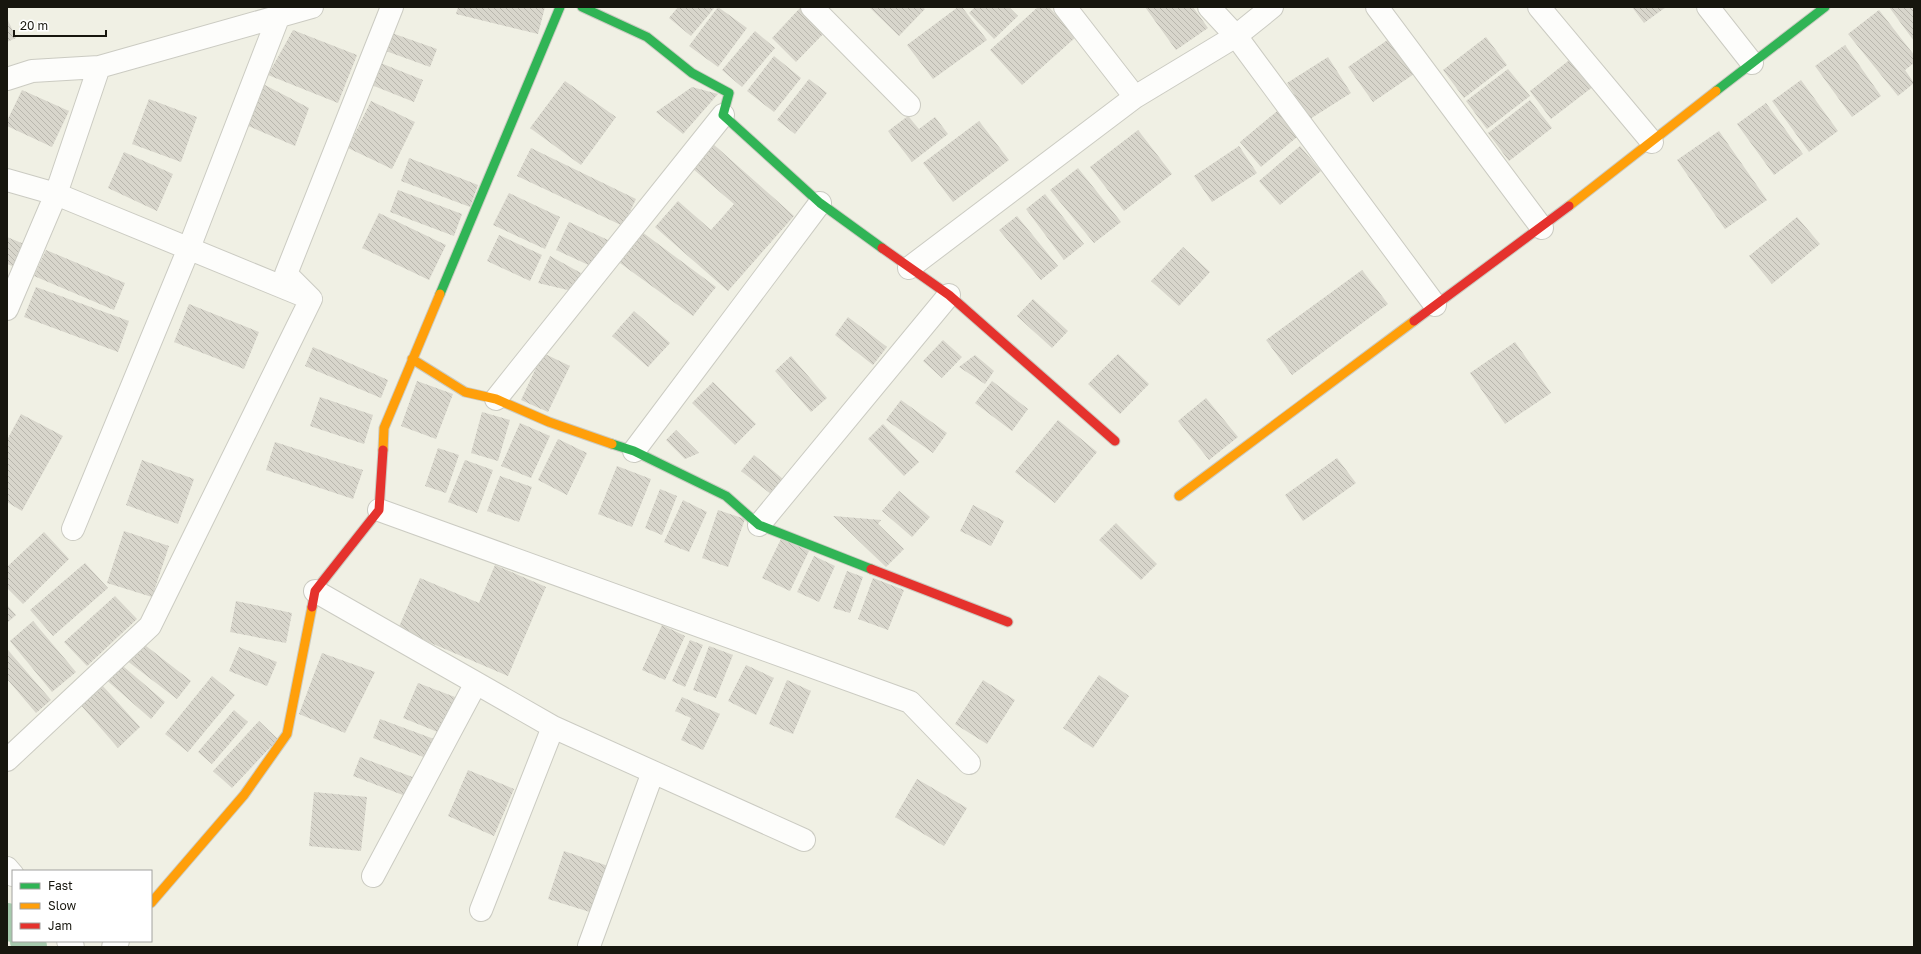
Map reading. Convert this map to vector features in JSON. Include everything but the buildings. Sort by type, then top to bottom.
[{"type":"street","points":[[7,79],[32,71],[98,67],[278,18],[312,7]]},
{"type":"street","points":[[311,299],[286,274],[392,7]]},
{"type":"street","points":[[152,902],[244,795],[287,734],[315,591],[379,510],[384,428],[560,7]]},
{"type":"street","points":[[496,399],[723,115],[729,93],[692,73],[647,37],[582,7]]},
{"type":"street","points":[[812,7],[909,105]]},
{"type":"street","points":[[1065,7],[1135,97]]},
{"type":"street","points":[[1209,7],[1236,36],[1435,305]]},
{"type":"street","points":[[909,268],[1135,97],[1236,36],[1272,7]]},
{"type":"street","points":[[1377,7],[1542,228]]},
{"type":"street","points":[[1539,7],[1652,142]]},
{"type":"street","points":[[1708,7],[1752,62]]},
{"type":"street","points":[[1179,496],[1435,305],[1542,228],[1752,62],[1825,7]]},
{"type":"street","points":[[73,529],[188,248],[278,18]]},
{"type":"street","points":[[7,309],[56,194],[98,67]]},
{"type":"street","points":[[723,115],[820,203],[909,268],[949,295],[1115,441]]},
{"type":"street","points":[[7,180],[56,194],[311,299]]},
{"type":"street","points":[[634,451],[820,203]]},
{"type":"street","points":[[760,525],[949,295]]},
{"type":"street","points":[[7,760],[150,626],[311,299]]},
{"type":"street","points":[[412,359],[465,392],[496,399],[549,422],[634,451],[726,496],[760,525],[1008,622]]},
{"type":"street","points":[[379,510],[910,702],[969,763]]},
{"type":"street","points":[[315,591],[553,727],[804,840]]},
{"type":"street","points":[[373,876],[476,683]]},
{"type":"street","points":[[481,910],[553,727]]},
{"type":"street","points":[[589,946],[653,772]]},
{"type":"waterway","points":[[7,919],[12,925]]},
{"type":"waterway","points":[[27,942],[31,947]]},
{"type":"traffic: fast","points":[[440,294],[560,7]]},
{"type":"traffic: fast","points":[[582,7],[647,37],[692,73],[729,93],[723,115],[820,203],[882,248]]},
{"type":"traffic: fast","points":[[1716,91],[1825,7]]},
{"type":"traffic: fast","points":[[612,444],[634,451],[726,496],[759,525],[871,569]]},
{"type":"traffic: slow","points":[[1569,206],[1716,91]]},
{"type":"traffic: slow","points":[[383,450],[384,428],[440,294]]},
{"type":"traffic: slow","points":[[1179,496],[1414,321]]},
{"type":"traffic: slow","points":[[412,359],[465,392],[496,399],[549,422],[612,444]]},
{"type":"traffic: slow","points":[[152,902],[244,795],[287,734],[312,607]]},
{"type":"traffic: jam","points":[[1414,321],[1569,206]]},
{"type":"traffic: jam","points":[[882,248],[949,295],[1115,441]]},
{"type":"traffic: jam","points":[[312,607],[315,591],[379,510],[383,450]]},
{"type":"traffic: jam","points":[[871,569],[1008,622]]}]
